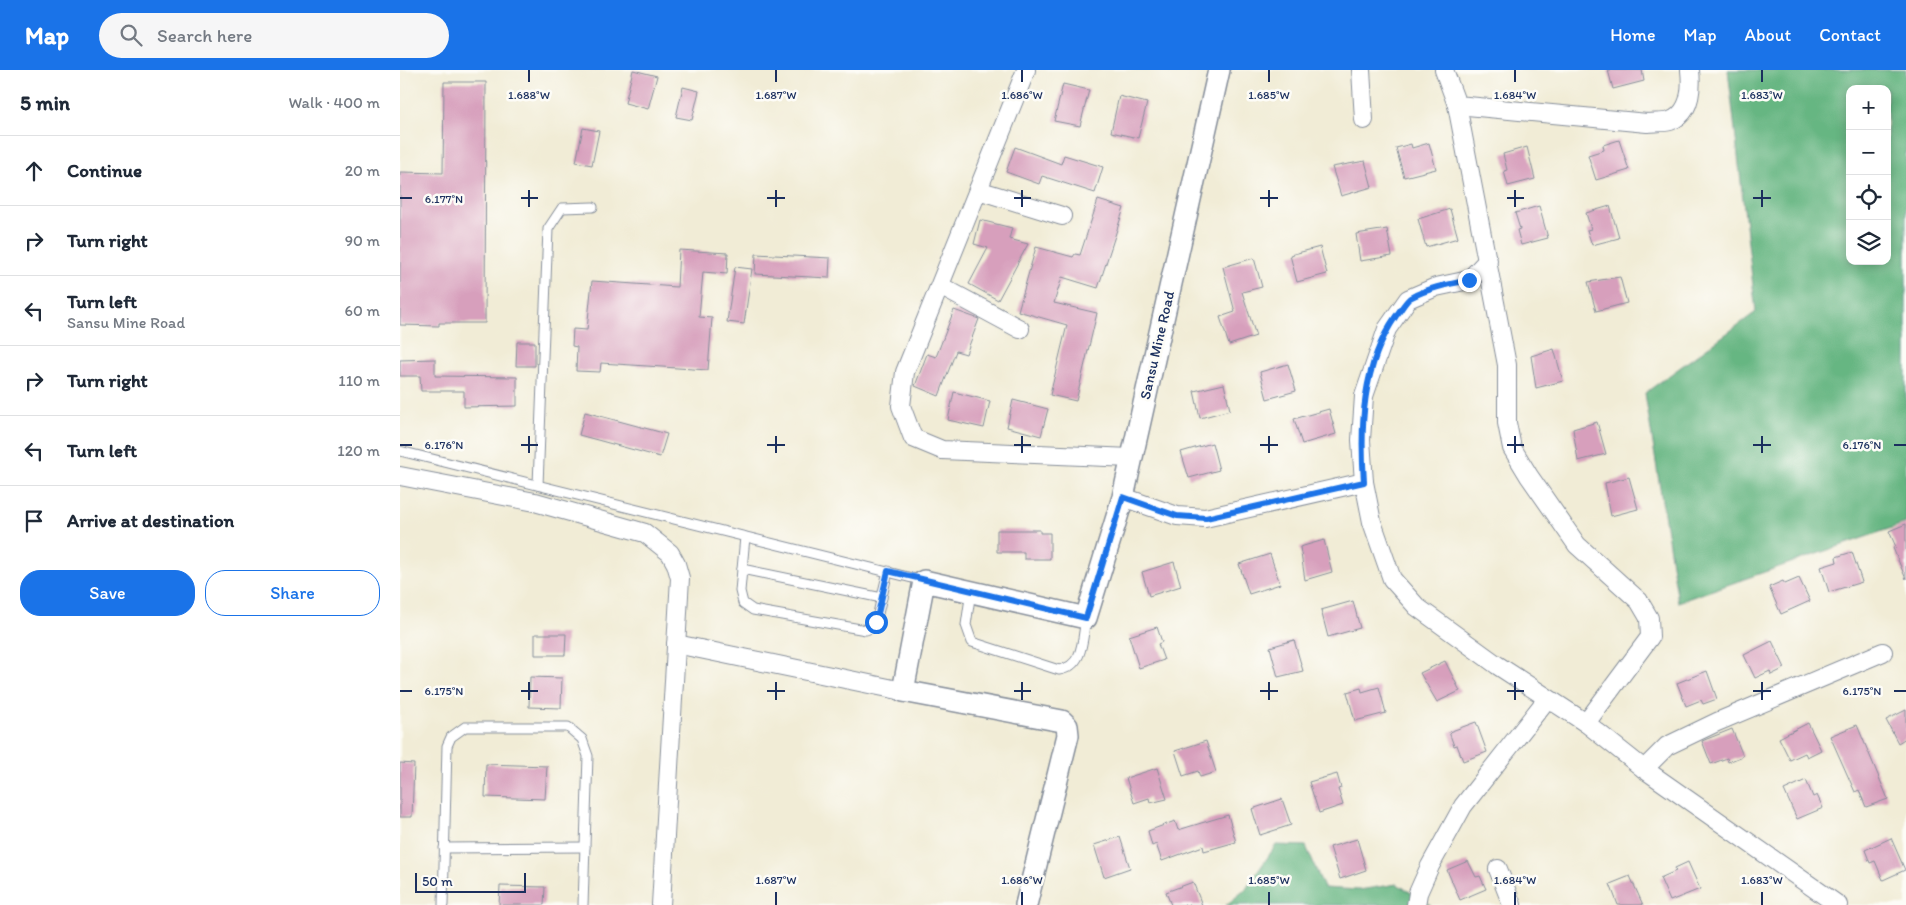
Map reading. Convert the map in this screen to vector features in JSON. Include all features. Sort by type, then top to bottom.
[{"type":"street","points":[[1026,70],[905,372],[901,406],[913,438],[942,450],[1131,458]]},
{"type":"street","name":"Sansu Mine Road","points":[[1086,618],[1123,497],[1219,70]]},
{"type":"street","points":[[1361,70],[1364,120]]},
{"type":"street","points":[[1444,70],[1457,105],[1507,365],[1507,423],[1512,448],[1577,545],[1638,601],[1649,618],[1650,637],[1586,723]]},
{"type":"street","points":[[1457,105],[1647,123],[1671,120],[1688,106],[1692,85],[1690,70]]},
{"type":"street","points":[[978,190],[1062,216]]},
{"type":"street","points":[[1488,260],[1469,280],[1436,287],[1408,299],[1387,329],[1364,396],[1361,440],[1364,482],[1372,522],[1392,579],[1417,607],[1547,699],[1586,723],[1644,769],[1838,905]]},
{"type":"street","points":[[940,286],[1020,329]]},
{"type":"street","points":[[400,476],[535,502],[646,533],[670,553],[680,578],[660,905]]},
{"type":"street","points":[[1123,497],[1177,516],[1206,518],[1364,482]]},
{"type":"street","points":[[903,691],[924,581],[1086,618]]},
{"type":"street","points":[[676,644],[903,691],[1062,721],[1067,726],[1068,736],[1026,905]]},
{"type":"street","points":[[1644,769],[1667,746],[1717,722],[1882,652]]},
{"type":"street","points":[[1416,905],[1418,893],[1430,866],[1463,806],[1547,699]]},
{"type":"street","points":[[1498,869],[1512,905]]},
{"type":"lane","points":[[538,485],[548,229],[562,208],[593,207]]},
{"type":"lane","points":[[400,451],[924,581]]},
{"type":"lane","points":[[745,537],[740,591],[743,603],[753,610],[866,630],[872,628],[876,622],[888,571]]},
{"type":"lane","points":[[742,569],[882,598]]},
{"type":"lane","points":[[971,591],[966,625],[972,642],[1059,670],[1070,668],[1078,660],[1086,618]]},
{"type":"lane","points":[[443,905],[447,746],[451,737],[464,727],[568,727],[582,739],[588,756],[583,905]]},
{"type":"lane","points":[[444,848],[585,847]]},
{"type":"green space","points":[[1728,70],[1906,70],[1906,523],[1678,602],[1645,393],[1756,312]]},
{"type":"green space","points":[[1276,845],[1306,846],[1324,888],[1359,890],[1397,884],[1431,905],[1226,905],[1246,889]]},
{"type":"building","points":[[633,70],[657,76],[648,109],[625,103]]},
{"type":"building","points":[[1608,70],[1642,70],[1644,81],[1613,89]]},
{"type":"building","points":[[444,82],[486,82],[485,323],[439,323],[439,326],[400,325],[400,172],[443,173]]},
{"type":"building","points":[[1063,84],[1089,90],[1080,126],[1054,121]]},
{"type":"building","points":[[683,87],[699,91],[692,120],[676,117]]},
{"type":"building","points":[[1119,96],[1147,103],[1138,138],[1111,132]]},
{"type":"building","points":[[583,128],[599,131],[592,165],[576,162]]},
{"type":"building","points":[[1619,140],[1629,170],[1596,180],[1588,155],[1604,150],[1603,145]]},
{"type":"building","points":[[1429,143],[1436,169],[1404,177],[1396,148],[1411,144],[1412,148]]},
{"type":"building","points":[[1015,147],[1061,164],[1064,155],[1103,167],[1095,193],[1042,176],[1039,184],[1006,172]]},
{"type":"building","points":[[1527,147],[1535,179],[1508,186],[1504,171],[1507,170],[1503,154]]},
{"type":"building","points":[[1365,161],[1372,187],[1341,196],[1332,167]]},
{"type":"building","points":[[1098,200],[1124,208],[1098,288],[1062,277],[1054,303],[1097,313],[1076,401],[1050,395],[1067,325],[1018,311],[1036,247],[1073,257],[1075,254],[1080,255]]},
{"type":"building","points":[[1539,206],[1548,238],[1521,245],[1517,230],[1520,229],[1515,213]]},
{"type":"building","points":[[1610,206],[1619,238],[1592,245],[1587,230],[1591,229],[1586,213]]},
{"type":"building","points":[[1450,209],[1458,238],[1426,247],[1418,219]]},
{"type":"building","points":[[980,220],[1012,228],[1009,239],[1028,244],[998,300],[969,284],[988,248],[974,244]]},
{"type":"building","points":[[1387,229],[1392,256],[1360,261],[1356,234]]},
{"type":"building","points":[[1320,247],[1327,274],[1297,282],[1290,255]]},
{"type":"building","points":[[679,250],[728,253],[727,274],[703,272],[699,317],[712,318],[708,370],[601,363],[600,372],[576,371],[577,347],[572,346],[573,329],[587,330],[592,281],[677,287]]},
{"type":"building","points":[[756,254],[830,258],[829,278],[755,274]]},
{"type":"building","points":[[1254,258],[1262,287],[1242,292],[1256,336],[1229,345],[1220,317],[1235,312],[1223,267]]},
{"type":"building","points":[[735,267],[752,269],[744,324],[727,322]]},
{"type":"building","points":[[1620,277],[1627,303],[1596,311],[1588,282]]},
{"type":"building","points":[[954,310],[979,319],[966,354],[956,351],[939,396],[915,386],[927,354],[936,357]]},
{"type":"building","points":[[517,342],[535,342],[535,366],[516,366]]},
{"type":"building","points":[[1554,349],[1563,381],[1536,388],[1531,356]]},
{"type":"building","points":[[435,359],[435,376],[517,377],[517,406],[464,407],[464,391],[421,391],[420,376],[400,376],[400,360]]},
{"type":"building","points":[[1288,364],[1296,391],[1267,399],[1260,372]]},
{"type":"building","points":[[1224,384],[1230,410],[1200,418],[1194,391]]},
{"type":"building","points":[[954,392],[990,401],[984,428],[948,420]]},
{"type":"building","points":[[1013,400],[1048,409],[1041,436],[1007,427]]},
{"type":"building","points":[[1329,409],[1336,434],[1302,444],[1294,419]]},
{"type":"building","points":[[585,412],[667,434],[660,457],[579,435]]},
{"type":"building","points":[[1597,422],[1606,454],[1578,461],[1573,429]]},
{"type":"building","points":[[1212,443],[1219,470],[1189,478],[1181,452]]},
{"type":"building","points":[[1629,477],[1638,509],[1611,516],[1605,483]]},
{"type":"building","points":[[1906,524],[1906,579],[1893,548],[1896,547],[1889,531]]},
{"type":"building","points":[[997,530],[1040,530],[1040,533],[1050,533],[1050,559],[1024,559],[1024,552],[997,552]]},
{"type":"building","points":[[1324,540],[1332,572],[1305,580],[1300,547]]},
{"type":"building","points":[[1852,552],[1862,582],[1829,592],[1821,567],[1837,562],[1836,557]]},
{"type":"building","points":[[1270,554],[1280,584],[1249,594],[1239,564]]},
{"type":"building","points":[[1174,562],[1181,586],[1149,596],[1142,572]]},
{"type":"building","points":[[1799,578],[1810,601],[1781,614],[1769,587],[1783,581],[1785,584]]},
{"type":"building","points":[[1353,601],[1360,628],[1328,637],[1321,610]]},
{"type":"building","points":[[1157,627],[1162,642],[1158,644],[1164,660],[1139,668],[1129,636]]},
{"type":"building","points":[[535,634],[566,634],[565,655],[535,655]]},
{"type":"building","points":[[1294,640],[1303,671],[1278,677],[1270,647]]},
{"type":"building","points":[[1772,641],[1785,668],[1771,675],[1770,671],[1755,678],[1744,655]]},
{"type":"building","points":[[1445,661],[1460,691],[1437,702],[1420,673]]},
{"type":"building","points":[[1707,671],[1717,699],[1703,704],[1701,700],[1686,706],[1677,683]]},
{"type":"building","points":[[530,677],[562,678],[561,708],[529,707]]},
{"type":"building","points":[[1379,687],[1386,713],[1355,721],[1347,692],[1361,688],[1362,692]]},
{"type":"building","points":[[1906,710],[1906,738],[1898,743],[1886,720]]},
{"type":"building","points":[[1476,722],[1487,752],[1463,761],[1457,745],[1454,746],[1449,732]]},
{"type":"building","points":[[1808,723],[1821,750],[1807,757],[1805,753],[1790,760],[1779,738]]},
{"type":"building","points":[[1857,725],[1888,799],[1866,807],[1859,790],[1855,792],[1830,736]]},
{"type":"building","points":[[1732,729],[1743,756],[1728,762],[1727,758],[1711,764],[1702,741]]},
{"type":"building","points":[[1206,741],[1216,772],[1200,777],[1198,771],[1183,776],[1175,751]]},
{"type":"building","points":[[400,763],[414,764],[412,817],[400,817]]},
{"type":"building","points":[[486,764],[547,766],[545,799],[485,797]]},
{"type":"building","points":[[1157,768],[1167,799],[1150,803],[1149,798],[1134,803],[1126,778]]},
{"type":"building","points":[[1337,774],[1341,788],[1338,789],[1343,805],[1319,813],[1309,782]]},
{"type":"building","points":[[1806,780],[1813,797],[1817,795],[1823,808],[1797,819],[1784,790]]},
{"type":"building","points":[[1282,799],[1291,825],[1260,835],[1252,809]]},
{"type":"building","points":[[1228,815],[1236,842],[1204,851],[1203,846],[1162,861],[1156,844],[1152,846],[1148,831],[1175,821],[1178,830]]},
{"type":"building","points":[[1120,837],[1130,868],[1104,877],[1094,845]]},
{"type":"building","points":[[1891,838],[1905,870],[1883,880],[1875,861],[1870,863],[1865,850]]},
{"type":"building","points":[[1357,839],[1366,870],[1340,879],[1330,847]]},
{"type":"building","points":[[1468,861],[1476,877],[1480,876],[1486,889],[1460,900],[1447,870]]},
{"type":"building","points":[[1688,862],[1700,889],[1670,901],[1660,878],[1676,871],[1675,868]]},
{"type":"building","points":[[1630,876],[1643,905],[1618,905],[1610,884]]},
{"type":"building","points":[[1193,882],[1202,905],[1171,905],[1166,892]]},
{"type":"building","points":[[500,886],[545,887],[544,905],[499,905]]},
{"type":"route","points":[[876,622],[888,571],[1086,618],[1123,497],[1177,516],[1206,518],[1364,482],[1361,440],[1364,396],[1387,329],[1408,299],[1436,287],[1469,280]]}]
